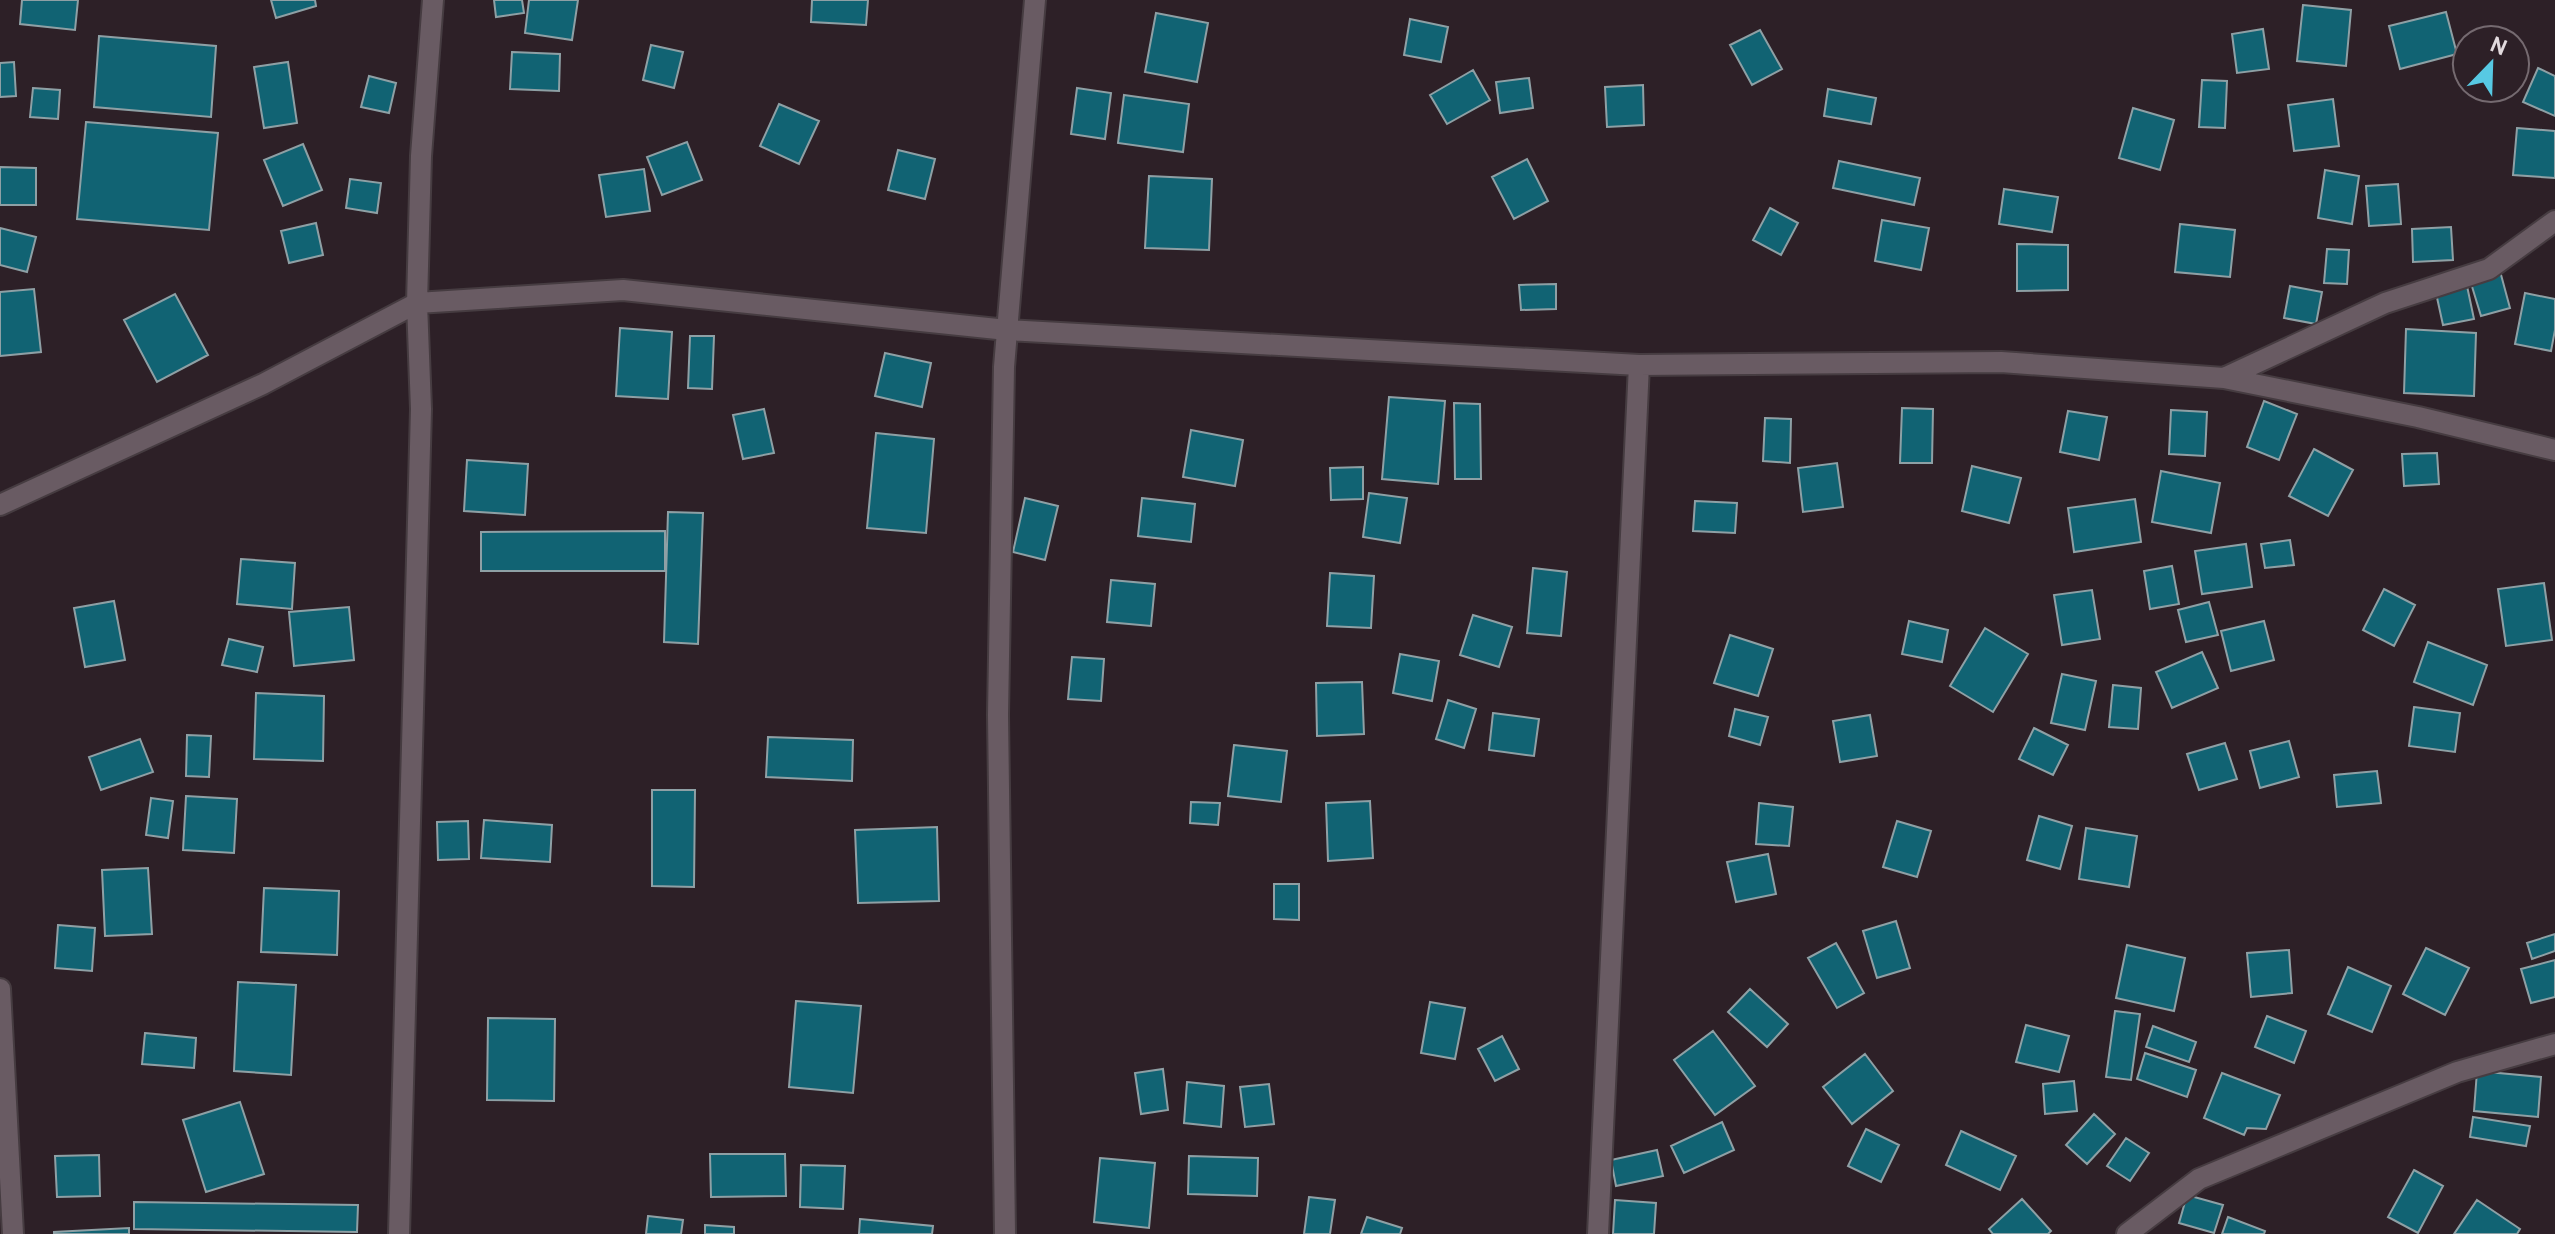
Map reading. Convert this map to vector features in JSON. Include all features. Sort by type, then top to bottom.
[{"type":"street","points":[[399,1234],[421,409],[417,303],[421,156],[433,0]]},
{"type":"street","points":[[1005,1234],[998,715],[1007,330],[1035,0]]},
{"type":"street","points":[[2224,378],[2385,303],[2489,269],[2555,221]]},
{"type":"street","points":[[0,505],[263,384],[417,303],[623,290],[1007,330],[1639,365],[2001,362],[2224,378],[2418,417],[2555,450]]},
{"type":"street","points":[[1598,1234],[1639,365]]},
{"type":"street","points":[[0,989],[13,1234]]},
{"type":"street","points":[[2127,1234],[2199,1179],[2457,1072],[2555,1044]]},
{"type":"building","points":[[22,0],[78,0],[75,30],[20,24]]},
{"type":"building","points":[[271,0],[315,0],[316,6],[276,18]]},
{"type":"building","points":[[494,0],[522,0],[524,13],[496,17]]},
{"type":"building","points":[[529,0],[578,0],[572,40],[525,33]]},
{"type":"building","points":[[812,0],[868,0],[866,25],[811,22]]},
{"type":"building","points":[[2303,5],[2351,10],[2346,66],[2297,61]]},
{"type":"building","points":[[2446,12],[2451,31],[2451,56],[2400,69],[2389,26]]},
{"type":"building","points":[[1156,13],[1208,23],[1197,82],[1145,72]]},
{"type":"building","points":[[1410,19],[1448,27],[1441,62],[1404,55]]},
{"type":"building","points":[[2263,29],[2269,69],[2237,73],[2232,34]]},
{"type":"building","points":[[1760,30],[1782,69],[1752,85],[1730,45]]},
{"type":"building","points":[[99,36],[216,46],[211,117],[94,107]]},
{"type":"building","points":[[651,45],[683,52],[674,88],[643,80]]},
{"type":"building","points":[[512,52],[560,54],[559,91],[510,89]]},
{"type":"building","points":[[14,62],[16,96],[0,97],[0,63]]},
{"type":"building","points":[[288,62],[297,123],[264,128],[254,67]]},
{"type":"building","points":[[2538,68],[2555,76],[2555,116],[2528,104],[2531,104],[2531,84]]},
{"type":"building","points":[[1473,70],[1490,100],[1447,124],[1430,95]]},
{"type":"building","points":[[369,76],[396,83],[389,113],[361,107]]},
{"type":"building","points":[[1529,78],[1533,108],[1500,113],[1496,82]]},
{"type":"building","points":[[2202,80],[2227,81],[2225,128],[2199,127]]},
{"type":"building","points":[[1643,85],[1644,125],[1607,127],[1605,87]]},
{"type":"building","points":[[33,88],[60,90],[58,119],[30,117]]},
{"type":"building","points":[[1077,88],[1111,93],[1105,139],[1071,134]]},
{"type":"building","points":[[1828,89],[1876,98],[1871,124],[1824,116]]},
{"type":"building","points":[[1124,95],[1189,104],[1183,152],[1118,143]]},
{"type":"building","points":[[2333,99],[2339,146],[2294,151],[2288,105]]},
{"type":"building","points":[[779,104],[819,121],[799,164],[760,146]]},
{"type":"building","points":[[2133,108],[2174,120],[2160,170],[2119,158]]},
{"type":"building","points":[[86,122],[218,133],[209,230],[77,219]]},
{"type":"building","points":[[2517,128],[2555,131],[2555,178],[2513,175]]},
{"type":"building","points":[[687,142],[702,180],[662,195],[647,157]]},
{"type":"building","points":[[303,144],[322,190],[283,206],[264,160]]},
{"type":"building","points":[[898,150],[935,159],[925,199],[888,190]]},
{"type":"building","points":[[1527,159],[1548,201],[1514,219],[1492,177]]},
{"type":"building","points":[[1839,161],[1920,178],[1914,205],[1833,188]]},
{"type":"building","points":[[0,167],[36,168],[36,205],[0,205]]},
{"type":"building","points":[[644,169],[650,211],[606,217],[599,175]]},
{"type":"building","points":[[2325,170],[2359,176],[2352,224],[2318,218]]},
{"type":"building","points":[[1149,176],[1212,179],[1209,250],[1145,248]]},
{"type":"building","points":[[350,179],[381,183],[377,213],[346,208]]},
{"type":"building","points":[[2398,184],[2401,224],[2369,226],[2366,186]]},
{"type":"building","points":[[2004,189],[2058,197],[2052,232],[1999,224]]},
{"type":"building","points":[[1770,208],[1798,223],[1781,255],[1753,240]]},
{"type":"building","points":[[1882,220],[1929,228],[1921,270],[1875,261]]},
{"type":"building","points":[[316,223],[323,255],[289,263],[281,231]]},
{"type":"building","points":[[2180,224],[2235,230],[2230,277],[2175,272]]},
{"type":"building","points":[[2451,227],[2453,260],[2413,262],[2412,229]]},
{"type":"building","points":[[0,228],[36,237],[27,272],[0,265]]},
{"type":"building","points":[[2017,244],[2068,245],[2068,290],[2017,291]]},
{"type":"building","points":[[2327,249],[2349,250],[2347,284],[2324,283]]},
{"type":"building","points":[[2500,271],[2510,308],[2481,316],[2470,280]]},
{"type":"building","points":[[1556,284],[1556,309],[1521,310],[1519,285]]},
{"type":"building","points":[[2290,286],[2322,292],[2316,324],[2284,318]]},
{"type":"building","points":[[2467,286],[2474,319],[2443,325],[2436,293]]},
{"type":"building","points":[[34,289],[41,352],[0,356],[0,292]]},
{"type":"building","points":[[2525,293],[2555,299],[2551,351],[2515,344]]},
{"type":"building","points":[[175,294],[208,355],[157,382],[124,320]]},
{"type":"building","points":[[620,328],[672,332],[668,399],[616,396]]},
{"type":"building","points":[[2406,329],[2476,333],[2474,396],[2404,393]]},
{"type":"building","points":[[690,336],[714,336],[712,389],[688,388]]},
{"type":"building","points":[[885,353],[931,363],[922,407],[875,396]]},
{"type":"building","points":[[1389,397],[1445,401],[1438,484],[1382,479]]},
{"type":"building","points":[[2264,401],[2297,414],[2279,460],[2247,447]]},
{"type":"building","points":[[1454,403],[1480,404],[1481,479],[1455,479]]},
{"type":"building","points":[[1902,408],[1933,409],[1932,463],[1900,463]]},
{"type":"building","points":[[764,409],[774,453],[743,459],[733,415]]},
{"type":"building","points":[[2171,410],[2207,412],[2205,456],[2169,454]]},
{"type":"building","points":[[2068,411],[2107,417],[2099,460],[2060,452]]},
{"type":"building","points":[[1765,418],[1791,419],[1790,463],[1763,461]]},
{"type":"building","points":[[1191,430],[1243,440],[1235,486],[1183,477]]},
{"type":"building","points":[[876,433],[934,439],[926,533],[867,528]]},
{"type":"building","points":[[2314,449],[2353,470],[2328,516],[2289,496]]},
{"type":"building","points":[[2437,453],[2439,484],[2404,486],[2402,454]]},
{"type":"building","points":[[467,460],[528,464],[525,515],[464,511]]},
{"type":"building","points":[[1837,463],[1843,507],[1803,512],[1798,468]]},
{"type":"building","points":[[1972,466],[2021,478],[2009,523],[1962,511]]},
{"type":"building","points":[[1363,467],[1363,499],[1331,500],[1330,468]]},
{"type":"building","points":[[2161,471],[2220,483],[2211,533],[2152,522]]},
{"type":"building","points":[[1369,493],[1407,498],[1400,543],[1363,537]]},
{"type":"building","points":[[1025,498],[1058,506],[1045,560],[1013,552]]},
{"type":"building","points":[[1142,498],[1195,504],[1191,542],[1138,536]]},
{"type":"building","points":[[2135,499],[2141,542],[2074,552],[2068,508]]},
{"type":"building","points":[[1695,501],[1737,503],[1735,533],[1693,531]]},
{"type":"building","points":[[668,512],[703,513],[698,644],[664,642]]},
{"type":"building","points":[[665,531],[665,571],[481,571],[481,532]]},
{"type":"building","points":[[2290,540],[2294,565],[2265,568],[2261,544]]},
{"type":"building","points":[[2246,544],[2252,587],[2202,594],[2195,551]]},
{"type":"building","points":[[241,559],[295,563],[292,609],[237,604]]},
{"type":"building","points":[[2172,566],[2179,604],[2150,609],[2144,571]]},
{"type":"building","points":[[1533,568],[1567,572],[1561,636],[1527,633]]},
{"type":"building","points":[[1330,573],[1374,576],[1371,628],[1327,626]]},
{"type":"building","points":[[1111,580],[1155,584],[1151,626],[1107,622]]},
{"type":"building","points":[[2544,583],[2552,640],[2506,646],[2498,589]]},
{"type":"building","points":[[2384,589],[2415,605],[2394,646],[2363,630]]},
{"type":"building","points":[[2092,590],[2100,639],[2062,645],[2054,595]]},
{"type":"building","points":[[114,601],[125,660],[85,667],[74,608]]},
{"type":"building","points":[[2209,602],[2218,635],[2186,642],[2178,610]]},
{"type":"building","points":[[349,607],[354,660],[294,666],[289,612]]},
{"type":"building","points":[[1473,615],[1512,627],[1499,667],[1460,655]]},
{"type":"building","points":[[1909,621],[1948,630],[1942,662],[1902,654]]},
{"type":"building","points":[[2264,621],[2274,660],[2231,671],[2221,631]]},
{"type":"building","points":[[1985,628],[2028,654],[1993,712],[1950,686]]},
{"type":"building","points":[[1730,635],[1773,649],[1758,696],[1714,683]]},
{"type":"building","points":[[229,639],[263,647],[257,672],[222,665]]},
{"type":"building","points":[[2428,642],[2487,665],[2473,705],[2414,682]]},
{"type":"building","points":[[2202,652],[2218,688],[2172,708],[2156,672]]},
{"type":"building","points":[[1400,654],[1439,661],[1432,701],[1393,693]]},
{"type":"building","points":[[1072,657],[1104,659],[1101,701],[1068,699]]},
{"type":"building","points":[[2062,674],[2096,681],[2085,730],[2051,723]]},
{"type":"building","points":[[1362,682],[1364,734],[1317,736],[1316,683]]},
{"type":"building","points":[[2113,685],[2141,688],[2138,729],[2109,727]]},
{"type":"building","points":[[256,693],[324,696],[323,761],[254,759]]},
{"type":"building","points":[[1448,700],[1476,709],[1464,748],[1436,739]]},
{"type":"building","points":[[2414,707],[2460,713],[2455,752],[2409,746]]},
{"type":"building","points":[[1735,709],[1768,717],[1760,745],[1729,736]]},
{"type":"building","points":[[1493,713],[1539,719],[1534,756],[1489,750]]},
{"type":"building","points":[[1870,715],[1877,756],[1840,762],[1833,721]]},
{"type":"building","points":[[2034,728],[2068,745],[2053,775],[2019,759]]},
{"type":"building","points":[[187,735],[211,736],[209,777],[186,776]]},
{"type":"building","points":[[768,737],[853,740],[852,781],[766,777]]},
{"type":"building","points":[[140,739],[153,772],[101,790],[89,757]]},
{"type":"building","points":[[2289,741],[2299,777],[2260,788],[2250,751]]},
{"type":"building","points":[[2225,743],[2237,779],[2199,790],[2187,754]]},
{"type":"building","points":[[1234,745],[1287,751],[1281,802],[1228,796]]},
{"type":"building","points":[[2377,771],[2381,803],[2337,807],[2334,775]]},
{"type":"building","points":[[652,790],[695,790],[694,887],[652,886]]},
{"type":"building","points":[[186,796],[237,799],[234,853],[183,850]]},
{"type":"building","points":[[151,798],[173,801],[168,838],[146,835]]},
{"type":"building","points":[[1370,801],[1373,858],[1328,861],[1326,803]]},
{"type":"building","points":[[1191,802],[1220,803],[1218,825],[1190,823]]},
{"type":"building","points":[[1759,803],[1793,807],[1789,846],[1756,844]]},
{"type":"building","points":[[2039,816],[2072,826],[2060,869],[2027,860]]},
{"type":"building","points":[[484,820],[552,825],[550,862],[481,858]]},
{"type":"building","points":[[468,821],[469,859],[438,860],[437,822]]},
{"type":"building","points":[[1897,821],[1931,831],[1917,877],[1883,867]]},
{"type":"building","points":[[937,827],[939,901],[858,903],[855,830]]},
{"type":"building","points":[[2086,828],[2137,836],[2129,887],[2079,879]]},
{"type":"building","points":[[1768,854],[1776,894],[1736,902],[1727,862]]},
{"type":"building","points":[[148,868],[152,934],[105,936],[102,870]]},
{"type":"building","points":[[1274,884],[1299,884],[1299,920],[1274,919]]},
{"type":"building","points":[[264,888],[339,891],[337,955],[261,952]]},
{"type":"building","points":[[1896,921],[1910,968],[1877,978],[1863,931]]},
{"type":"building","points":[[58,925],[95,928],[92,971],[55,968]]},
{"type":"building","points":[[2555,934],[2555,951],[2532,959],[2527,943]]},
{"type":"building","points":[[1836,943],[1864,993],[1837,1008],[1808,958]]},
{"type":"building","points":[[2127,945],[2185,958],[2174,1011],[2116,998]]},
{"type":"building","points":[[2426,948],[2469,968],[2445,1015],[2403,994]]},
{"type":"building","points":[[2289,950],[2292,993],[2251,997],[2247,953]]},
{"type":"building","points":[[2555,960],[2555,997],[2531,1003],[2521,969]]},
{"type":"building","points":[[2348,967],[2391,986],[2372,1032],[2328,1014]]},
{"type":"building","points":[[238,982],[296,985],[291,1075],[234,1071]]},
{"type":"building","points":[[1750,989],[1788,1024],[1767,1047],[1728,1012]]},
{"type":"building","points":[[796,1001],[861,1006],[853,1093],[789,1087]]},
{"type":"building","points":[[1430,1002],[1465,1008],[1455,1059],[1421,1053]]},
{"type":"building","points":[[2115,1011],[2140,1014],[2131,1080],[2106,1077]]},
{"type":"building","points":[[2267,1016],[2306,1031],[2294,1063],[2255,1047]]},
{"type":"building","points":[[488,1018],[555,1019],[554,1101],[487,1100]]},
{"type":"building","points":[[2026,1025],[2069,1036],[2059,1072],[2016,1062]]},
{"type":"building","points":[[2153,1026],[2196,1042],[2189,1062],[2146,1047]]},
{"type":"building","points":[[1713,1031],[1755,1086],[1715,1115],[1674,1060]]},
{"type":"building","points":[[145,1033],[196,1038],[194,1068],[142,1064]]},
{"type":"building","points":[[1502,1036],[1519,1069],[1495,1081],[1478,1049]]},
{"type":"building","points":[[2145,1053],[2196,1070],[2187,1097],[2137,1079]]},
{"type":"building","points":[[1865,1054],[1893,1091],[1852,1124],[1823,1087]]},
{"type":"building","points":[[1163,1069],[1168,1110],[1141,1114],[1135,1073]]},
{"type":"building","points":[[2477,1071],[2541,1077],[2538,1117],[2474,1111]]},
{"type":"building","points":[[2222,1073],[2280,1095],[2266,1129],[2247,1128],[2244,1135],[2204,1118]]},
{"type":"building","points":[[2074,1081],[2077,1111],[2045,1114],[2043,1084]]},
{"type":"building","points":[[1187,1082],[1224,1086],[1221,1127],[1184,1123]]},
{"type":"building","points":[[1269,1084],[1274,1124],[1245,1127],[1240,1087]]},
{"type":"building","points":[[240,1102],[264,1174],[206,1192],[183,1120]]},
{"type":"building","points":[[2094,1114],[2115,1134],[2087,1164],[2066,1145]]},
{"type":"building","points":[[2473,1117],[2530,1126],[2526,1146],[2470,1137]]},
{"type":"building","points":[[1722,1122],[1734,1150],[1684,1173],[1671,1146]]},
{"type":"building","points":[[1866,1129],[1899,1145],[1881,1182],[1848,1166]]},
{"type":"building","points":[[1961,1131],[2016,1156],[2000,1190],[1946,1165]]},
{"type":"building","points":[[2126,1138],[2149,1153],[2130,1181],[2107,1166]]},
{"type":"building","points":[[1657,1150],[1663,1176],[1616,1186],[1611,1160]]},
{"type":"building","points":[[710,1154],[785,1154],[786,1196],[711,1197]]},
{"type":"building","points":[[99,1155],[100,1196],[57,1197],[55,1156]]},
{"type":"building","points":[[1189,1156],[1258,1158],[1257,1196],[1188,1194]]},
{"type":"building","points":[[1100,1158],[1155,1163],[1149,1228],[1094,1222]]},
{"type":"building","points":[[801,1165],[845,1166],[843,1209],[800,1207]]},
{"type":"building","points":[[2414,1170],[2443,1186],[2418,1233],[2388,1217]]},
{"type":"building","points":[[2187,1195],[2223,1205],[2214,1233],[2179,1223]]},
{"type":"building","points":[[1309,1197],[1335,1200],[1330,1234],[1304,1234]]},
{"type":"building","points":[[2022,1199],[2051,1231],[2048,1234],[1993,1234],[1989,1229]]},
{"type":"building","points":[[1615,1200],[1656,1203],[1654,1234],[1613,1234]]},
{"type":"building","points":[[2477,1200],[2520,1229],[2517,1234],[2454,1234]]},
{"type":"building","points":[[134,1202],[358,1205],[357,1232],[134,1229]]},
{"type":"building","points":[[648,1216],[683,1220],[681,1234],[646,1234]]},
{"type":"building","points":[[1367,1217],[1402,1228],[1400,1234],[1361,1234]]},
{"type":"building","points":[[2228,1217],[2265,1231],[2264,1234],[2222,1234]]},
{"type":"building","points":[[860,1219],[933,1226],[932,1234],[859,1234]]},
{"type":"building","points":[[705,1225],[734,1227],[734,1234],[705,1234]]},
{"type":"building","points":[[129,1228],[129,1234],[54,1234],[54,1232]]}]
